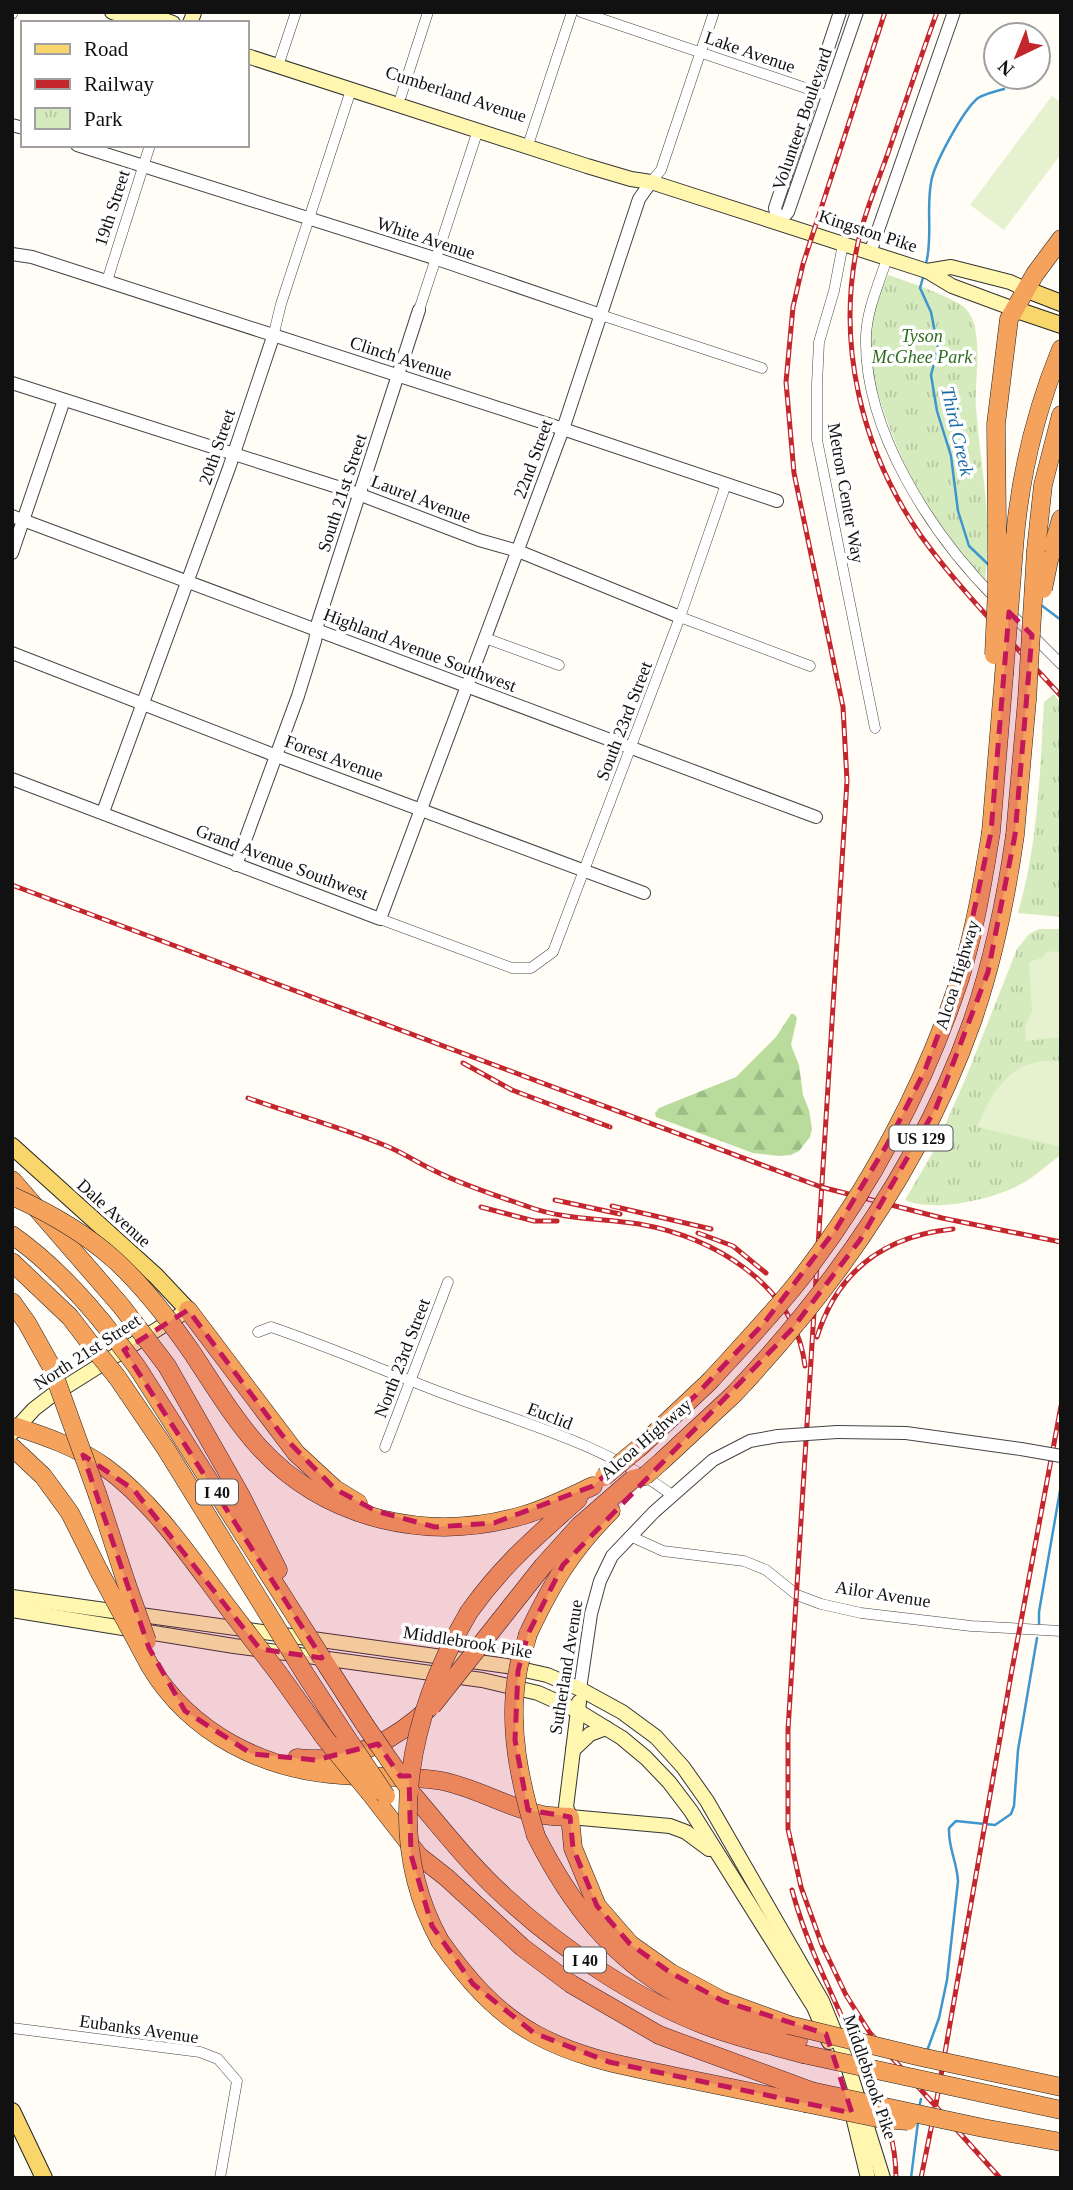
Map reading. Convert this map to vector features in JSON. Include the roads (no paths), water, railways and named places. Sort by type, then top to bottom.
[{"type":"highway","points":[[999,667],[996,424],[1005,338],[1009,319],[1025,289],[1061,239]]},
{"type":"highway","name":"Alcoa Highway","points":[[598,1481],[640,1447],[709,1382],[764,1323],[801,1278],[866,1182],[907,1108],[945,1021],[960,976],[983,881],[991,832],[998,737],[999,667],[1023,468],[1033,427],[1060,350]]},
{"type":"highway","name":"Alcoa Highway","points":[[625,1492],[633,1479],[645,1476],[733,1395],[825,1289],[860,1240],[914,1151],[936,1108],[972,1023],[1004,907],[1016,835],[1032,644],[1043,555],[1043,485],[1061,415]]},
{"type":"highway","points":[[1043,555],[1061,519]]},
{"type":"highway","points":[[12,1180],[122,1307],[167,1366],[241,1496],[299,1617]]},
{"type":"highway","points":[[12,1196],[65,1222],[115,1258],[162,1310],[244,1430],[282,1469],[307,1488],[347,1508],[383,1520],[410,1525],[467,1527],[526,1515],[598,1481]]},
{"type":"highway","name":"I 40","points":[[12,1235],[88,1303],[137,1367],[299,1617],[365,1725],[414,1796],[502,1895],[554,1940],[631,1989],[714,2028],[930,2082],[1061,2110]]},
{"type":"highway","name":"I 40","points":[[12,1262],[69,1317],[117,1377],[166,1450],[345,1735],[378,1795],[447,1878],[522,1947],[571,1984],[659,2035],[808,2097],[1061,2141]]},
{"type":"highway","points":[[12,1302],[51,1366],[98,1496],[154,1667]]},
{"type":"highway","points":[[188,1310],[289,1444],[313,1471],[354,1501],[410,1525]]},
{"type":"highway","points":[[14,1428],[58,1441],[103,1465],[134,1490],[171,1533],[324,1737],[378,1795]]},
{"type":"highway","points":[[12,1447],[43,1476],[69,1513],[165,1689],[206,1730],[280,1766],[340,1775],[411,1776],[446,1782],[543,1815],[570,1817],[573,1848],[597,1906],[630,1944],[671,1973],[723,2001],[789,2025],[1061,2087]]},
{"type":"highway","points":[[12,1468],[30,1468],[43,1476]]},
{"type":"highway","points":[[598,1481],[511,1559],[490,1583],[451,1642],[427,1701],[409,1773],[408,1834],[413,1867],[427,1913],[440,1941],[473,1984],[494,2005],[534,2034],[609,2062],[808,2097]]},
{"type":"highway","points":[[252,1754],[316,1760],[346,1757],[366,1751],[399,1732],[432,1706],[543,1566],[579,1526],[625,1492]]},
{"type":"highway","points":[[625,1492],[563,1565],[528,1634],[518,1671],[515,1740],[522,1788],[536,1836],[556,1875],[578,1908],[618,1952],[678,1995],[805,2050]]},
{"type":"main road","points":[[112,12],[138,21]]},
{"type":"main road","points":[[142,12],[167,21]]},
{"type":"main road","name":"Cumberland Avenue","points":[[248,46],[279,62]]},
{"type":"main road","name":"Cumberland Avenue","points":[[248,56],[279,62],[479,126],[530,139],[633,172],[651,182]]},
{"type":"main road","name":"Cumberland Avenue","points":[[352,85],[401,96],[614,174],[651,182],[796,229]]},
{"type":"main road","name":"Kingston Pike","points":[[796,229],[928,271],[952,286],[1061,325]]},
{"type":"main road","name":"Kingston Pike","points":[[928,271],[951,267],[1010,282],[1061,303]]},
{"type":"main road","name":"Dale Avenue","points":[[12,1146],[147,1268],[188,1310]]},
{"type":"main road","name":"North 21st Street","points":[[14,1428],[51,1396],[188,1310]]},
{"type":"main road","name":"Middlebrook Pike","points":[[12,1597],[508,1666],[547,1675],[622,1712],[656,1737],[683,1767],[707,1801],[738,1855],[825,2031],[840,2069],[868,2178]]},
{"type":"main road","name":"Middlebrook Pike","points":[[12,1610],[234,1646],[482,1680],[538,1693],[578,1710],[606,1728],[646,1758],[669,1782],[691,1811],[718,1857],[783,1946],[833,2024],[883,2178]]},
{"type":"main road","name":"Sutherland Avenue","points":[[570,1817],[566,1807],[580,1689]]},
{"type":"main road","points":[[573,1750],[590,1734],[606,1728]]},
{"type":"main road","points":[[691,1811],[707,1824],[727,1854],[738,1855]]},
{"type":"main road","points":[[570,1817],[670,1826],[686,1832],[718,1857]]},
{"type":"main road","points":[[12,2111],[44,2178]]},
{"type":"street","points":[[279,62],[296,12]]},
{"type":"street","points":[[401,96],[428,12]]},
{"type":"street","points":[[530,139],[572,12]]},
{"type":"street","name":"Lake Avenue","points":[[581,12],[829,96]]},
{"type":"street","name":"22nd Street","points":[[380,919],[563,429],[639,199],[661,170],[714,12]]},
{"type":"street","name":"Volunteer Boulevard","points":[[778,223],[775,208],[839,12]]},
{"type":"street","name":"Volunteer Boulevard","points":[[778,223],[788,212],[858,12]]},
{"type":"street","points":[[870,253],[954,12]]},
{"type":"street","name":"20th Street","points":[[103,812],[234,454],[352,85]]},
{"type":"street","name":"South 21st Street","points":[[236,865],[277,756],[434,258],[479,126]]},
{"type":"street","name":"White Avenue","points":[[83,147],[434,258],[762,368]]},
{"type":"street","name":"19th Street","points":[[107,282],[149,147]]},
{"type":"street","name":"Metron Center Way","points":[[843,244],[820,342],[817,440],[875,728]]},
{"type":"street","name":"Clinch Avenue","points":[[12,254],[32,257],[777,501]]},
{"type":"street","points":[[887,258],[873,299],[866,333],[866,352],[873,395],[901,470],[938,530],[979,582],[1061,664]]},
{"type":"street","name":"Laurel Avenue","points":[[12,383],[360,495],[479,540],[518,551],[810,666]]},
{"type":"street","points":[[12,553],[18,518],[64,400]]},
{"type":"street","name":"South 23rd Street","points":[[540,964],[553,952],[559,941],[680,617],[726,484]]},
{"type":"street","name":"Highland Avenue Southwest","points":[[18,518],[816,817]]},
{"type":"street","points":[[485,638],[559,664]]},
{"type":"street","name":"Forest Avenue","points":[[12,653],[277,756],[644,893]]},
{"type":"street","name":"Grand Avenue Southwest","points":[[12,779],[512,968],[522,970],[540,964]]},
{"type":"street","name":"North 23rd Street","points":[[385,1447],[448,1282]]},
{"type":"street","name":"Euclid","points":[[258,1332],[271,1327],[617,1459],[648,1476],[673,1496]]},
{"type":"street","name":"Sutherland Avenue","points":[[580,1689],[591,1614],[600,1581],[612,1556],[673,1496],[723,1454],[750,1441],[837,1432],[906,1433],[1061,1456]]},
{"type":"street","name":"Ailor Avenue","points":[[630,1536],[663,1551],[744,1561],[766,1570],[797,1595],[821,1604],[861,1613],[971,1626],[1061,1631]]},
{"type":"street","name":"Eubanks Avenue","points":[[12,2028],[200,2052],[218,2059],[237,2081],[220,2178]]},
{"type":"waterway","name":"Third Creek","points":[[926,264],[930,193],[937,164],[972,104],[978,98],[998,91]]},
{"type":"waterway","name":"Third Creek","points":[[924,274],[920,288],[931,312],[938,348],[931,375],[937,411],[951,456],[958,511],[969,546],[991,567]]},
{"type":"waterway","name":"Third Creek","points":[[1041,605],[1061,620]]},
{"type":"waterway","points":[[1039,1625],[1061,1485]]},
{"type":"waterway","points":[[927,2051],[939,2018],[947,1980],[958,1881],[949,1828],[956,1821],[995,1825],[1011,1814],[1014,1806],[1018,1750],[1037,1638]]},
{"type":"waterway","points":[[919,2108],[921,2099]]},
{"type":"waterway","points":[[911,2178],[918,2122]]},
{"type":"railway","points":[[885,12],[803,264],[793,307],[786,382],[794,473],[843,707],[847,781],[788,1730],[788,1829],[801,1887],[822,1945],[846,1995],[870,2033],[1000,2178]]},
{"type":"railway","points":[[937,12],[859,238],[852,277],[852,355],[869,431],[900,503],[921,536],[971,598],[1061,696]]},
{"type":"railway","points":[[12,885],[821,1187],[942,1218],[1061,1242]]},
{"type":"railway","points":[[463,1063],[512,1090],[610,1127]]},
{"type":"railway","points":[[248,1098],[367,1138],[458,1181],[529,1207],[570,1217],[639,1224],[695,1240],[746,1269],[768,1288],[785,1311],[798,1337],[805,1366]]},
{"type":"railway","points":[[555,1200],[620,1214]]},
{"type":"railway","points":[[612,1206],[711,1229]]},
{"type":"railway","points":[[481,1207],[534,1221],[557,1221]]},
{"type":"railway","points":[[817,1337],[837,1293],[867,1260],[906,1239],[953,1229]]},
{"type":"railway","points":[[698,1233],[733,1246],[766,1273]]},
{"type":"railway","points":[[921,2178],[1061,1406]]},
{"type":"railway","points":[[792,1890],[817,1960],[883,2113],[894,2150],[896,2178]]},
{"type":"park label","name":"Tyson McGhee Park","points":[[922,346]]}]
